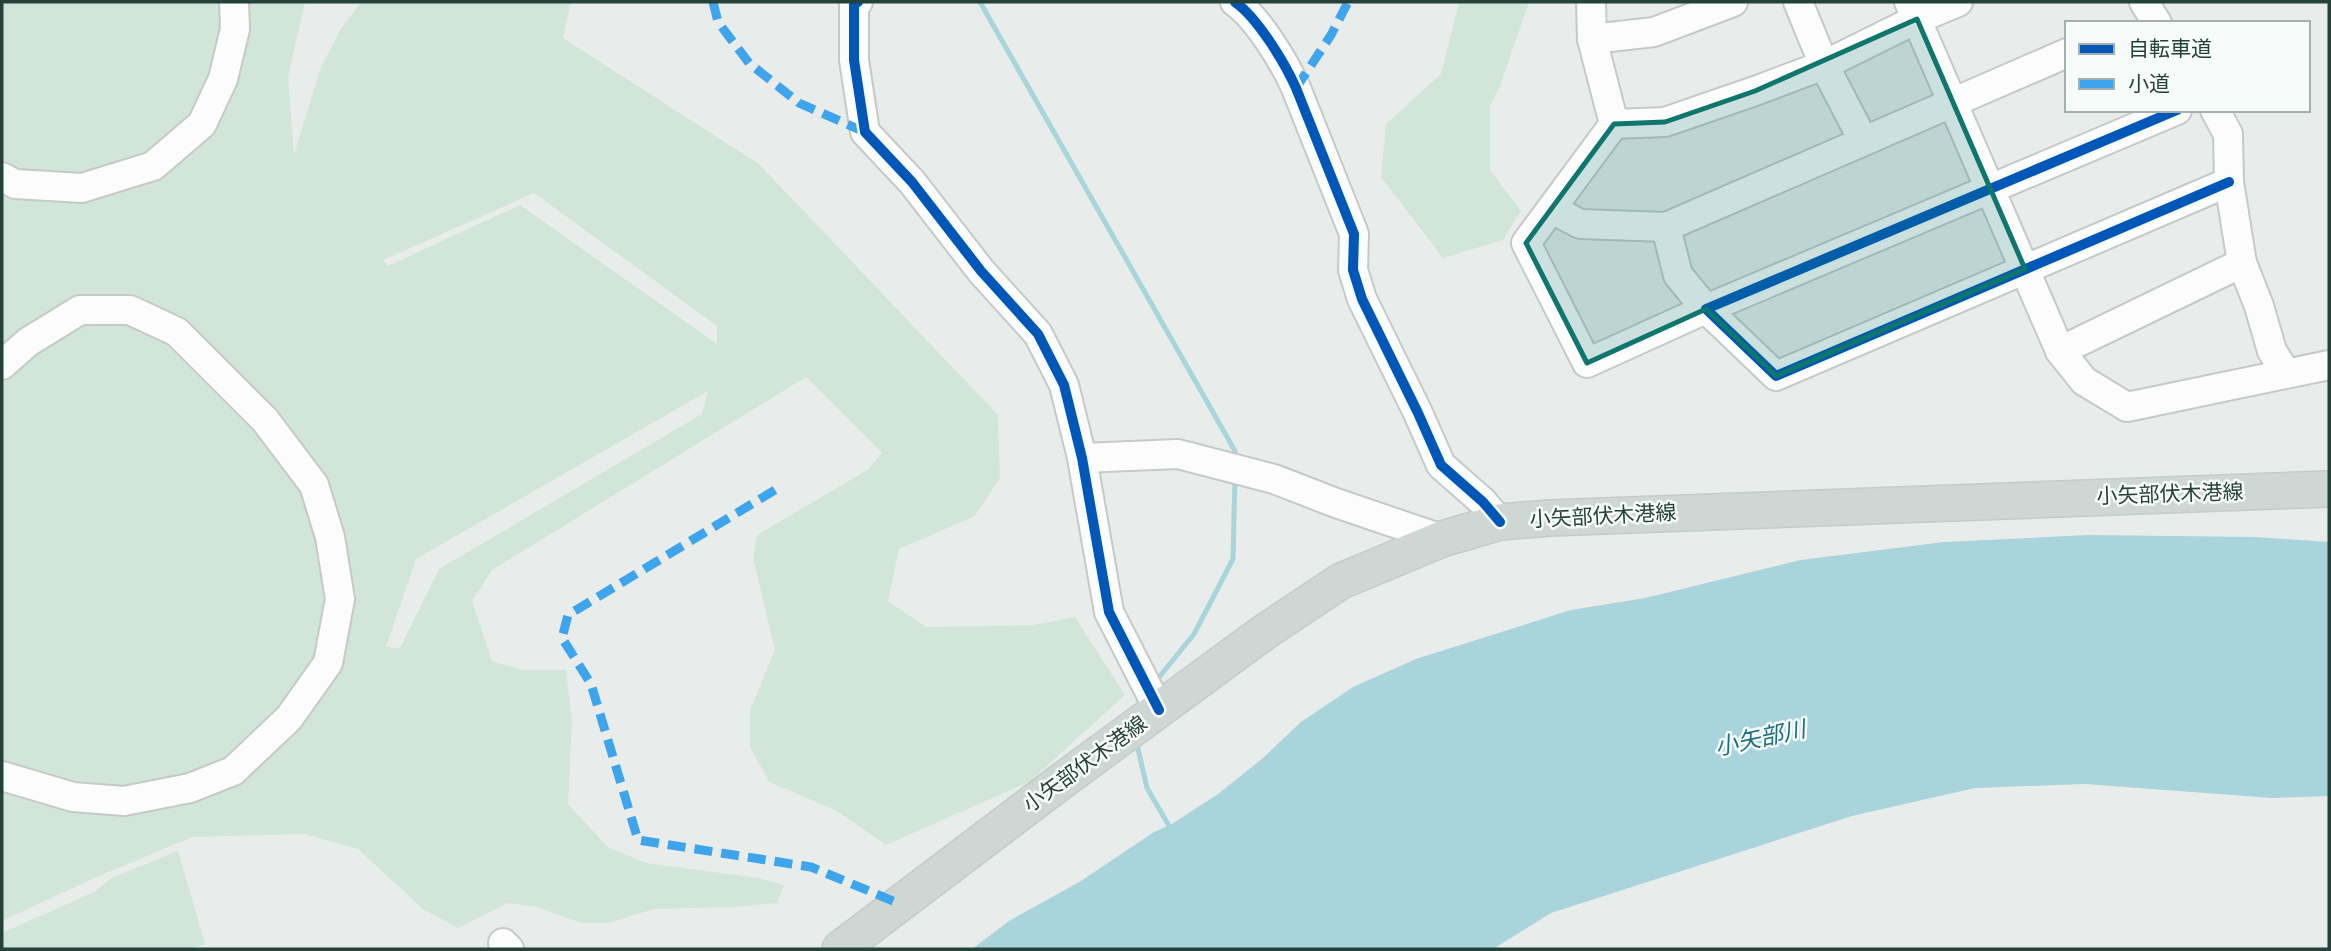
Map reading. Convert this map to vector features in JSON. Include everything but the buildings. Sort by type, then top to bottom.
[{"type":"main road","name":"小矢部伏木港線","points":[[840,949],[1263,633],[1341,580],[1442,539],[1500,522],[1672,513],[2329,489]]},
{"type":"street","points":[[2,177],[15,184],[82,188],[153,166],[202,124],[223,79],[235,29],[234,2]]},
{"type":"street","points":[[858,2],[854,4],[854,60],[865,132],[912,182],[981,271],[1038,334],[1065,385],[1082,458],[1109,612],[1159,709]]},
{"type":"street","points":[[1235,2],[1246,9],[1292,79],[1354,234],[1353,270],[1362,299],[1441,465],[1483,502],[1500,522]]},
{"type":"street","points":[[1591,2],[1592,39],[1614,124]]},
{"type":"street","points":[[1592,39],[1654,32],[1733,2]]},
{"type":"street","points":[[1798,2],[1824,65],[1863,140]]},
{"type":"street","points":[[1614,124],[1665,122],[1824,65],[1913,10],[1958,2]]},
{"type":"street","points":[[1913,10],[2060,351],[2084,381],[2127,407],[2329,365]]},
{"type":"street","points":[[1552,209],[1580,224],[1666,227],[2065,54]]},
{"type":"street","points":[[1614,124],[1526,243],[1587,363],[1990,187],[2172,112]]},
{"type":"street","points":[[2216,112],[2228,134],[2229,182],[2242,264],[2259,306],[2272,351],[2286,373]]},
{"type":"street","points":[[1666,227],[1678,275],[1706,309],[1776,376],[2229,182]]},
{"type":"street","points":[[2060,351],[2242,264]]},
{"type":"street","points":[[2,365],[28,342],[80,310],[130,310],[177,332],[265,420],[314,485],[330,537],[340,599],[328,663],[289,718],[233,771],[190,789],[124,801],[73,797],[2,776]]},
{"type":"street","points":[[1082,458],[1178,454],[1274,479],[1442,539]]},
{"type":"highlighted area","points":[[1917,19],[2025,269],[1776,376],[1706,309],[1587,363],[1526,243],[1614,124],[1665,122],[1755,91]]},
{"type":"green space","points":[[2,2],[305,2],[288,77],[294,154],[321,67],[340,30],[361,2],[574,2],[570,5],[563,38],[759,164],[998,415],[1000,478],[975,516],[899,549],[888,601],[926,627],[1033,625],[1075,617],[1125,695],[1029,782],[886,845],[837,811],[769,782],[750,746],[750,710],[775,650],[753,558],[757,535],[869,469],[882,453],[806,377],[492,570],[472,601],[492,661],[523,670],[566,670],[572,720],[568,804],[608,847],[646,863],[759,878],[784,885],[777,903],[654,909],[608,923],[581,923],[537,907],[508,903],[458,928],[423,909],[358,849],[305,834],[192,837],[2,921]],"holes":[[[534,193],[717,326],[717,344],[520,205],[388,266],[383,260]],[[708,391],[702,414],[439,569],[400,648],[386,647],[416,559]]]},
{"type":"green space","points":[[1459,2],[1529,2],[1501,83],[1490,106],[1490,170],[1521,211],[1503,240],[1443,258],[1381,177],[1386,124],[1441,74]]},
{"type":"green space","points":[[178,851],[205,944],[193,949],[2,949],[2,933],[96,891],[111,878]]},
{"type":"water","name":"小矢部川","points":[[2088,535],[2256,537],[2329,542],[2329,796],[2272,798],[2085,784],[1975,788],[1852,816],[1551,913],[1493,949],[972,949],[1009,921],[1081,881],[1154,832],[1172,824],[1218,794],[1263,758],[1301,722],[1353,687],[1416,659],[1571,610],[1645,598],[1801,560],[1944,542]]},
{"type":"waterway","points":[[980,2],[1235,451],[1235,460]]},
{"type":"waterway","points":[[1156,681],[1194,634],[1233,559],[1235,476]]},
{"type":"waterway","points":[[1136,740],[1147,788],[1172,831]]},
{"type":"marked path","points":[[713,2],[718,22],[749,63],[799,103],[865,132]]},
{"type":"marked path","points":[[1296,88],[1331,35],[1348,2]]},
{"type":"marked path","points":[[775,490],[568,615],[562,638],[591,684],[638,840],[811,867],[898,903]]},
{"type":"cycle path","points":[[858,2],[854,4],[854,60],[865,132],[912,182],[981,271],[1038,334],[1064,385],[1082,458],[1109,612],[1159,710]]},
{"type":"cycle path","points":[[1235,2],[1270,41],[1296,88],[1354,234],[1353,270],[1362,299],[1441,465],[1483,502],[1500,522]]},
{"type":"cycle path","points":[[2172,112],[1706,309],[1776,376],[2229,182]]}]
